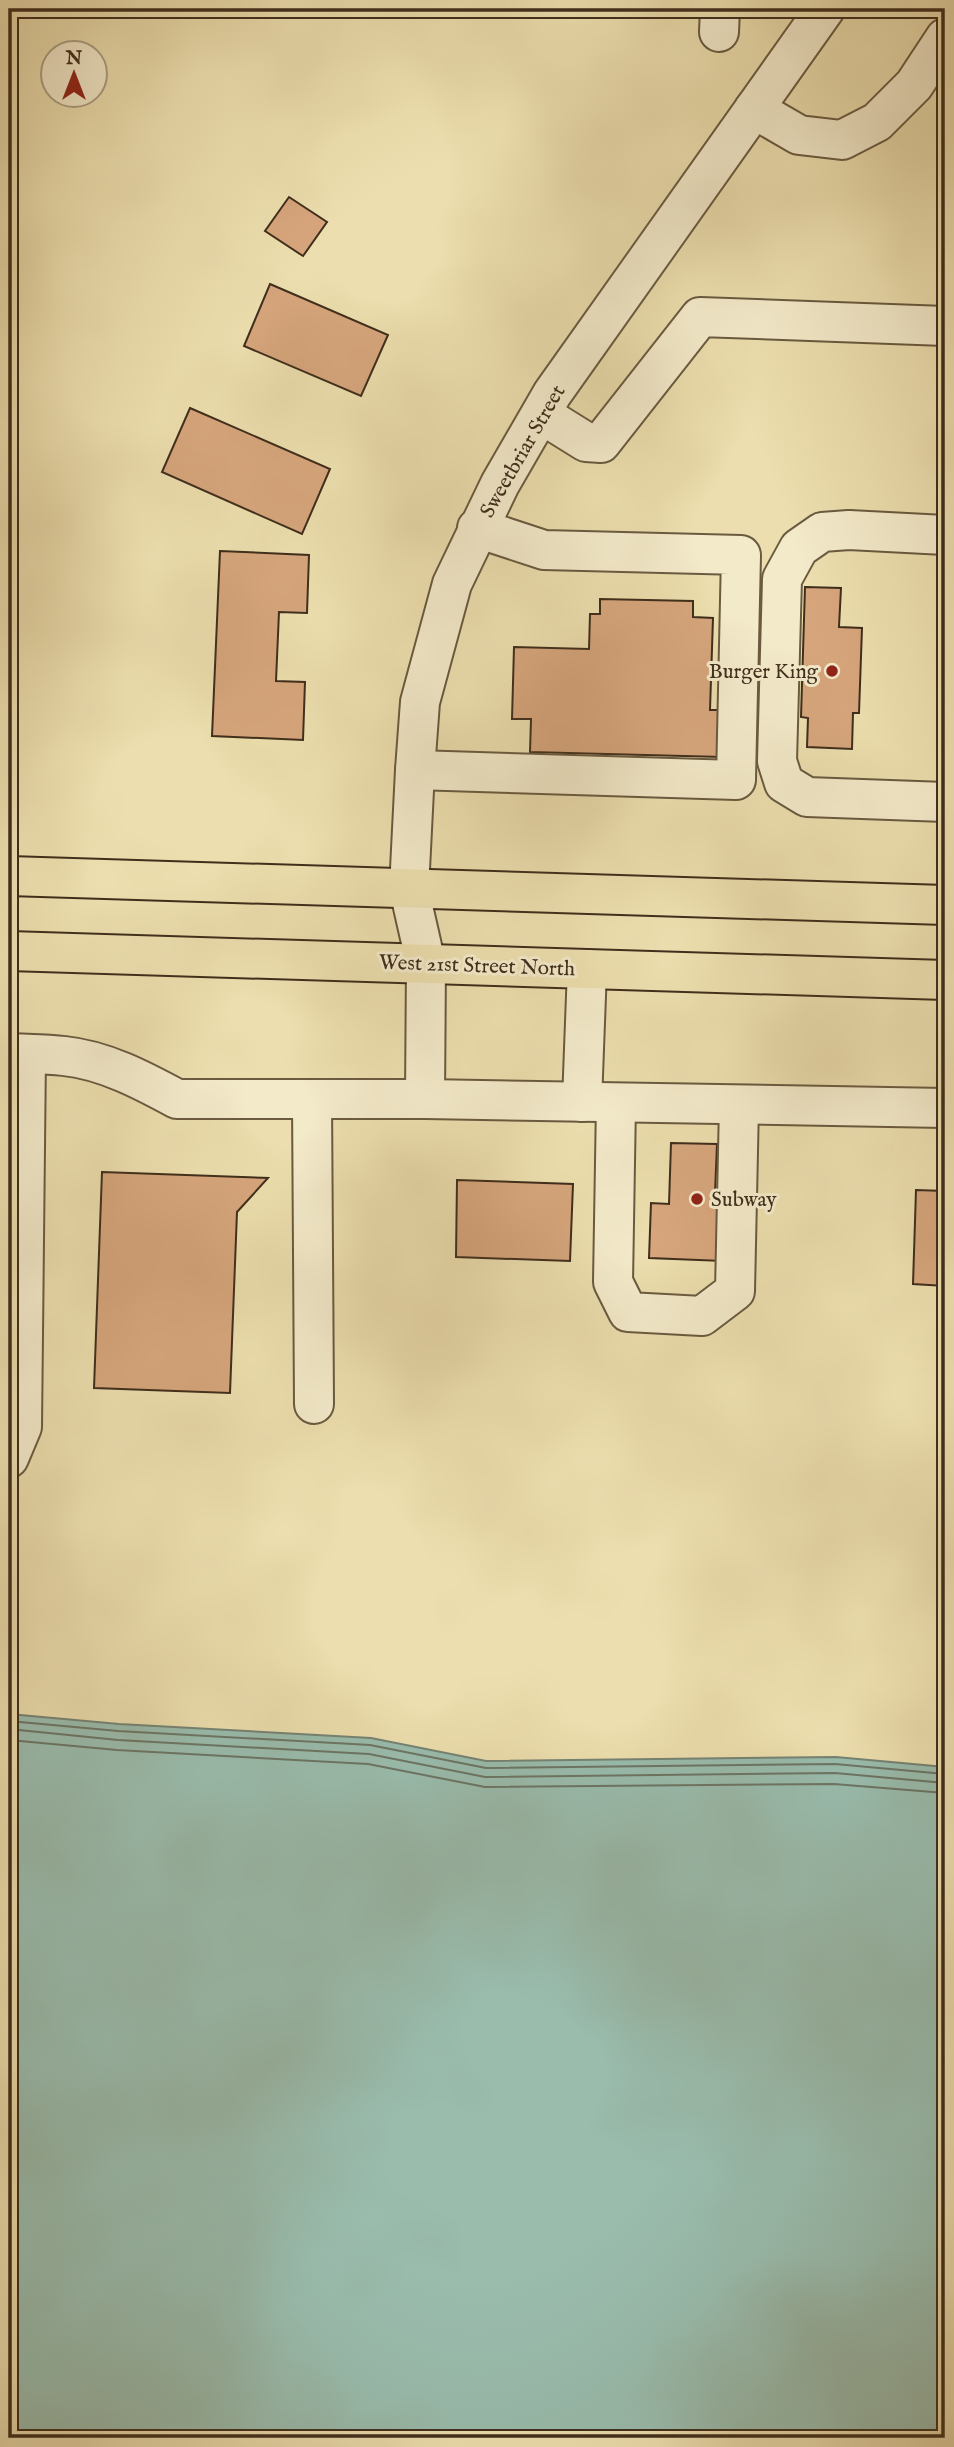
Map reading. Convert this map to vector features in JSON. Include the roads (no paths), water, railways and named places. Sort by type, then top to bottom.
[{"type":"main road","points":[[9,876],[945,905]]},
{"type":"main road","name":"West 21st Street North","points":[[9,951],[945,980]]},
{"type":"street","name":"Sweetbriar Street","points":[[425,1099],[426,964],[409,889],[415,770],[420,702],[452,584],[499,484],[552,394],[825,9]]},
{"type":"street","points":[[754,109],[799,135],[842,140],[877,122],[914,85],[945,38]]},
{"type":"street","points":[[541,414],[586,442],[601,443],[699,317],[945,326]]},
{"type":"street","points":[[415,770],[736,780],[741,555],[544,550],[478,528]]},
{"type":"street","points":[[945,535],[849,530],[822,533],[799,548],[782,579],[777,761],[784,783],[807,797],[945,803]]},
{"type":"street","points":[[587,969],[613,1282],[628,1312],[702,1316],[735,1291],[739,1105]]},
{"type":"street","points":[[9,1458],[22,1426],[18,1054],[66,1056],[108,1066],[177,1099],[425,1099],[945,1108]]},
{"type":"street","points":[[312,1099],[314,1404]]},
{"type":"water","points":[[9,1714],[119,1724],[371,1738],[486,1761],[836,1757],[945,1767],[945,2438],[9,2438]]},
{"type":"place","name":"Burger King","points":[[832,671]]},
{"type":"place","name":"Subway","points":[[697,1199]]}]
